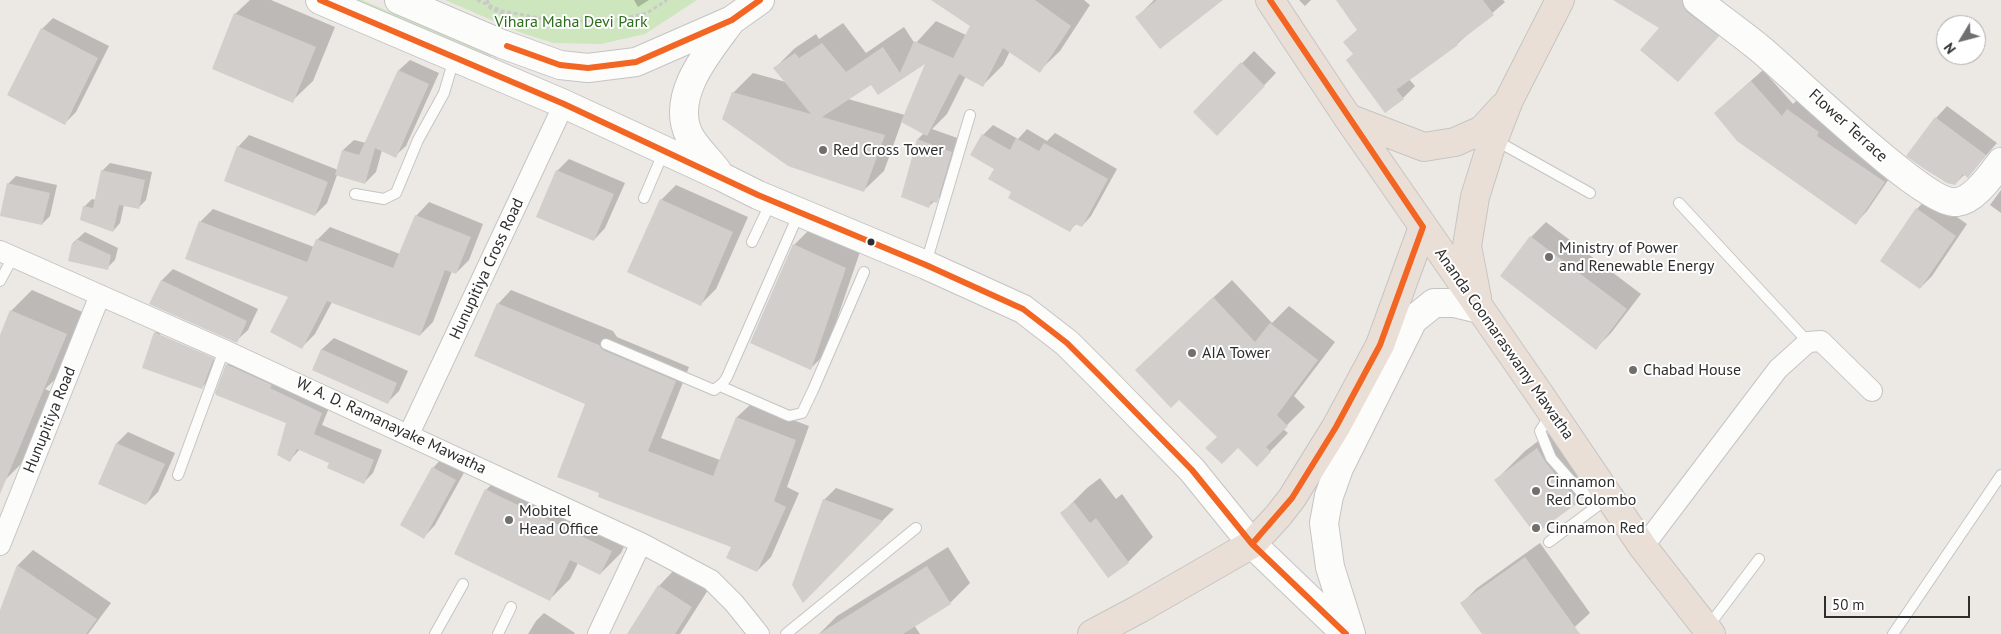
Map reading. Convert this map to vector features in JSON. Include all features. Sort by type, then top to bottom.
[{"type":"highway","name":"Ananda Coomaraswamy Mawatha","points":[[1270,0],[1348,118],[1643,547],[1709,631]]},
{"type":"highway","points":[[1479,309],[1467,246],[1475,197],[1509,100],[1560,0]]},
{"type":"highway","points":[[1348,118],[1424,147],[1455,142],[1482,130],[1509,100]]},
{"type":"highway","points":[[1092,634],[1252,544],[1292,498],[1336,428],[1380,345],[1423,227]]},
{"type":"main road","points":[[320,0],[564,104],[772,201],[926,265],[1023,309],[1067,343],[1192,470],[1252,544],[1346,634]]},
{"type":"main road","points":[[399,0],[502,44],[560,65],[588,68],[636,62],[732,20],[760,0]]},
{"type":"main road","name":"Flower Terrace","points":[[1697,0],[1758,47],[1899,172],[1946,202],[1958,202],[1982,188],[2001,162]]},
{"type":"main road","points":[[722,177],[689,136],[685,118],[686,94],[701,61],[732,20]]},
{"type":"main road","points":[[1351,634],[1330,567],[1324,522],[1329,496],[1339,468],[1413,320],[1434,304],[1454,304],[1479,309]]},
{"type":"street","name":"Hunupitiya Cross Road","points":[[409,434],[564,104]]},
{"type":"street","name":"W. A. D. Ramanayake Mawatha","points":[[7,254],[409,434],[641,543],[712,580],[759,634]]},
{"type":"street","name":"Hunupitiya Road","points":[[0,546],[100,295]]},
{"type":"street","points":[[1643,547],[1778,369],[1808,342],[1821,341],[1872,391]]},
{"type":"street","points":[[598,634],[641,543]]},
{"type":"lane","points":[[355,194],[384,200],[396,193],[418,140],[444,93],[454,58]]},
{"type":"lane","points":[[926,265],[970,115]]},
{"type":"lane","points":[[1494,139],[1590,192]]},
{"type":"lane","points":[[644,198],[664,150]]},
{"type":"lane","points":[[752,242],[772,201]]},
{"type":"lane","points":[[1679,203],[1808,342]]},
{"type":"lane","points":[[606,344],[714,390],[720,386],[727,377],[800,212]]},
{"type":"lane","points":[[0,281],[7,254]]},
{"type":"lane","points":[[720,386],[788,416],[802,412],[864,272]]},
{"type":"lane","points":[[178,475],[224,350]]},
{"type":"lane","points":[[1894,634],[2001,475]]},
{"type":"lane","points":[[1548,542],[1605,492]]},
{"type":"lane","points":[[786,634],[916,528]]},
{"type":"lane","points":[[1709,631],[1759,559]]},
{"type":"lane","points":[[435,634],[463,584]]},
{"type":"lane","points":[[498,634],[512,607]]},
{"type":"path","points":[[477,0],[502,11],[550,20],[606,22],[647,13],[667,0]]},
{"type":"green space","points":[[343,0],[362,0],[491,55],[488,62]]},
{"type":"green space","name":"Vihara Maha Devi Park","points":[[445,0],[697,0],[645,34],[601,44],[553,43],[519,32]]},
{"type":"building","points":[[931,0],[1035,0],[1071,26],[1040,73],[1003,48],[983,87],[959,74],[927,136],[901,122],[925,64],[878,95],[871,85],[822,117],[885,135],[864,192],[788,166],[722,119],[732,92],[811,114],[773,68],[795,53],[799,58],[822,43],[846,72],[883,47],[900,73],[914,41],[953,58],[970,26]]},
{"type":"building","points":[[1157,0],[1223,0],[1160,49],[1135,17]]},
{"type":"building","points":[[1336,0],[1483,0],[1494,15],[1457,43],[1458,45],[1396,90],[1404,99],[1385,113],[1346,60],[1353,54],[1343,42],[1357,30]]},
{"type":"building","points":[[1613,0],[1682,0],[1687,12],[1719,36],[1678,82],[1640,50],[1659,28]]},
{"type":"building","points":[[234,13],[316,47],[293,103],[212,69]]},
{"type":"building","points":[[41,28],[98,58],[65,125],[7,95]]},
{"type":"building","points":[[1241,62],[1265,86],[1217,136],[1193,112]]},
{"type":"building","points":[[398,70],[429,84],[396,158],[375,148],[365,184],[335,175],[342,150],[359,155]]},
{"type":"building","points":[[1751,81],[1782,116],[1787,109],[1819,132],[1817,136],[1885,182],[1856,225],[1737,141],[1714,113]]},
{"type":"building","points":[[1935,117],[1986,155],[1968,178],[1963,174],[1955,185],[1947,183],[1906,156]]},
{"type":"building","points":[[982,134],[1010,150],[1016,138],[1039,151],[1044,143],[1108,179],[1082,227],[1075,224],[1070,232],[1008,198],[1011,192],[988,179],[994,169],[970,155]]},
{"type":"building","points":[[917,139],[952,152],[937,203],[931,201],[929,208],[901,197]]},
{"type":"building","points":[[237,146],[328,182],[315,216],[224,181]]},
{"type":"building","points":[[101,170],[145,180],[139,209],[119,205],[113,232],[80,220],[83,206],[93,208]]},
{"type":"building","points":[[556,170],[614,194],[594,241],[536,217]]},
{"type":"building","points":[[7,183],[50,193],[42,225],[0,216]]},
{"type":"building","points":[[660,199],[733,232],[701,306],[627,272]]},
{"type":"building","points":[[1916,208],[1956,236],[1920,289],[1880,261]]},
{"type":"building","points":[[415,215],[471,237],[456,274],[445,270],[420,336],[327,301],[302,349],[270,332],[288,297],[185,259],[199,221],[307,262],[316,239],[393,268]]},
{"type":"building","points":[[1530,236],[1627,309],[1596,350],[1500,276]]},
{"type":"building","points":[[76,239],[111,255],[108,270],[68,261],[72,243],[75,243]]},
{"type":"building","points":[[793,244],[846,268],[811,370],[750,343]]},
{"type":"building","points":[[161,280],[247,321],[237,343],[149,304]]},
{"type":"building","points":[[1213,297],[1255,342],[1270,323],[1318,360],[1277,415],[1288,426],[1266,447],[1271,452],[1257,467],[1238,448],[1222,464],[1205,448],[1217,437],[1179,400],[1171,408],[1135,370]]},
{"type":"building","points":[[497,303],[599,345],[603,350],[676,381],[648,451],[713,476],[736,417],[796,440],[774,501],[786,507],[757,572],[726,558],[731,547],[598,497],[599,493],[557,477],[585,404],[474,356]]},
{"type":"building","points":[[10,310],[67,334],[0,494],[0,335]]},
{"type":"building","points":[[154,332],[214,358],[202,389],[142,368]]},
{"type":"building","points":[[321,349],[397,383],[388,404],[312,370]]},
{"type":"building","points":[[226,364],[272,385],[270,388],[322,413],[314,434],[374,460],[364,484],[327,468],[329,463],[297,449],[290,462],[277,455],[286,423],[216,395],[215,393]]},
{"type":"building","points":[[116,443],[165,464],[146,505],[98,484]]},
{"type":"building","name":"Cinnamon Red Colombo","points":[[1537,448],[1546,463],[1579,502],[1535,534],[1494,480]]},
{"type":"building","points":[[432,467],[456,480],[424,539],[400,525]]},
{"type":"building","name":"Mobitel Head Office","points":[[485,489],[612,551],[600,575],[570,560],[550,601],[454,554]]},
{"type":"building","points":[[823,499],[883,521],[803,603],[792,585]]},
{"type":"building","points":[[1074,502],[1090,523],[1096,518],[1129,563],[1108,578],[1060,513]]},
{"type":"building","points":[[1525,557],[1580,634],[1482,634],[1460,603]]},
{"type":"building","points":[[17,565],[97,619],[86,634],[0,634],[0,610]]},
{"type":"building","points":[[927,566],[951,604],[903,634],[819,634]]},
{"type":"building","points":[[658,585],[692,607],[675,634],[627,634]]},
{"type":"transit line","points":[[320,0],[564,104],[758,195],[926,265],[1023,309],[1067,343],[1102,378],[1192,470],[1252,544],[1346,634]]},
{"type":"transit line","points":[[507,46],[560,65],[588,68],[636,62],[732,20],[760,0]]},
{"type":"transit line","points":[[1252,544],[1292,498],[1336,427],[1380,345],[1423,227],[1270,0]]},
{"type":"place","name":"Red Cross Tower","points":[[823,150]]},
{"type":"place","name":"Ministry of Power and Renewable Energy","points":[[1549,257]]},
{"type":"place","name":"AIA Tower","points":[[1192,353]]},
{"type":"place","name":"Chabad House","points":[[1633,370]]},
{"type":"place","name":"Cinnamon Red Colombo","points":[[1536,491]]},
{"type":"place","name":"Mobitel Head Office","points":[[509,520]]},
{"type":"place","name":"Cinnamon Red","points":[[1536,528]]}]
